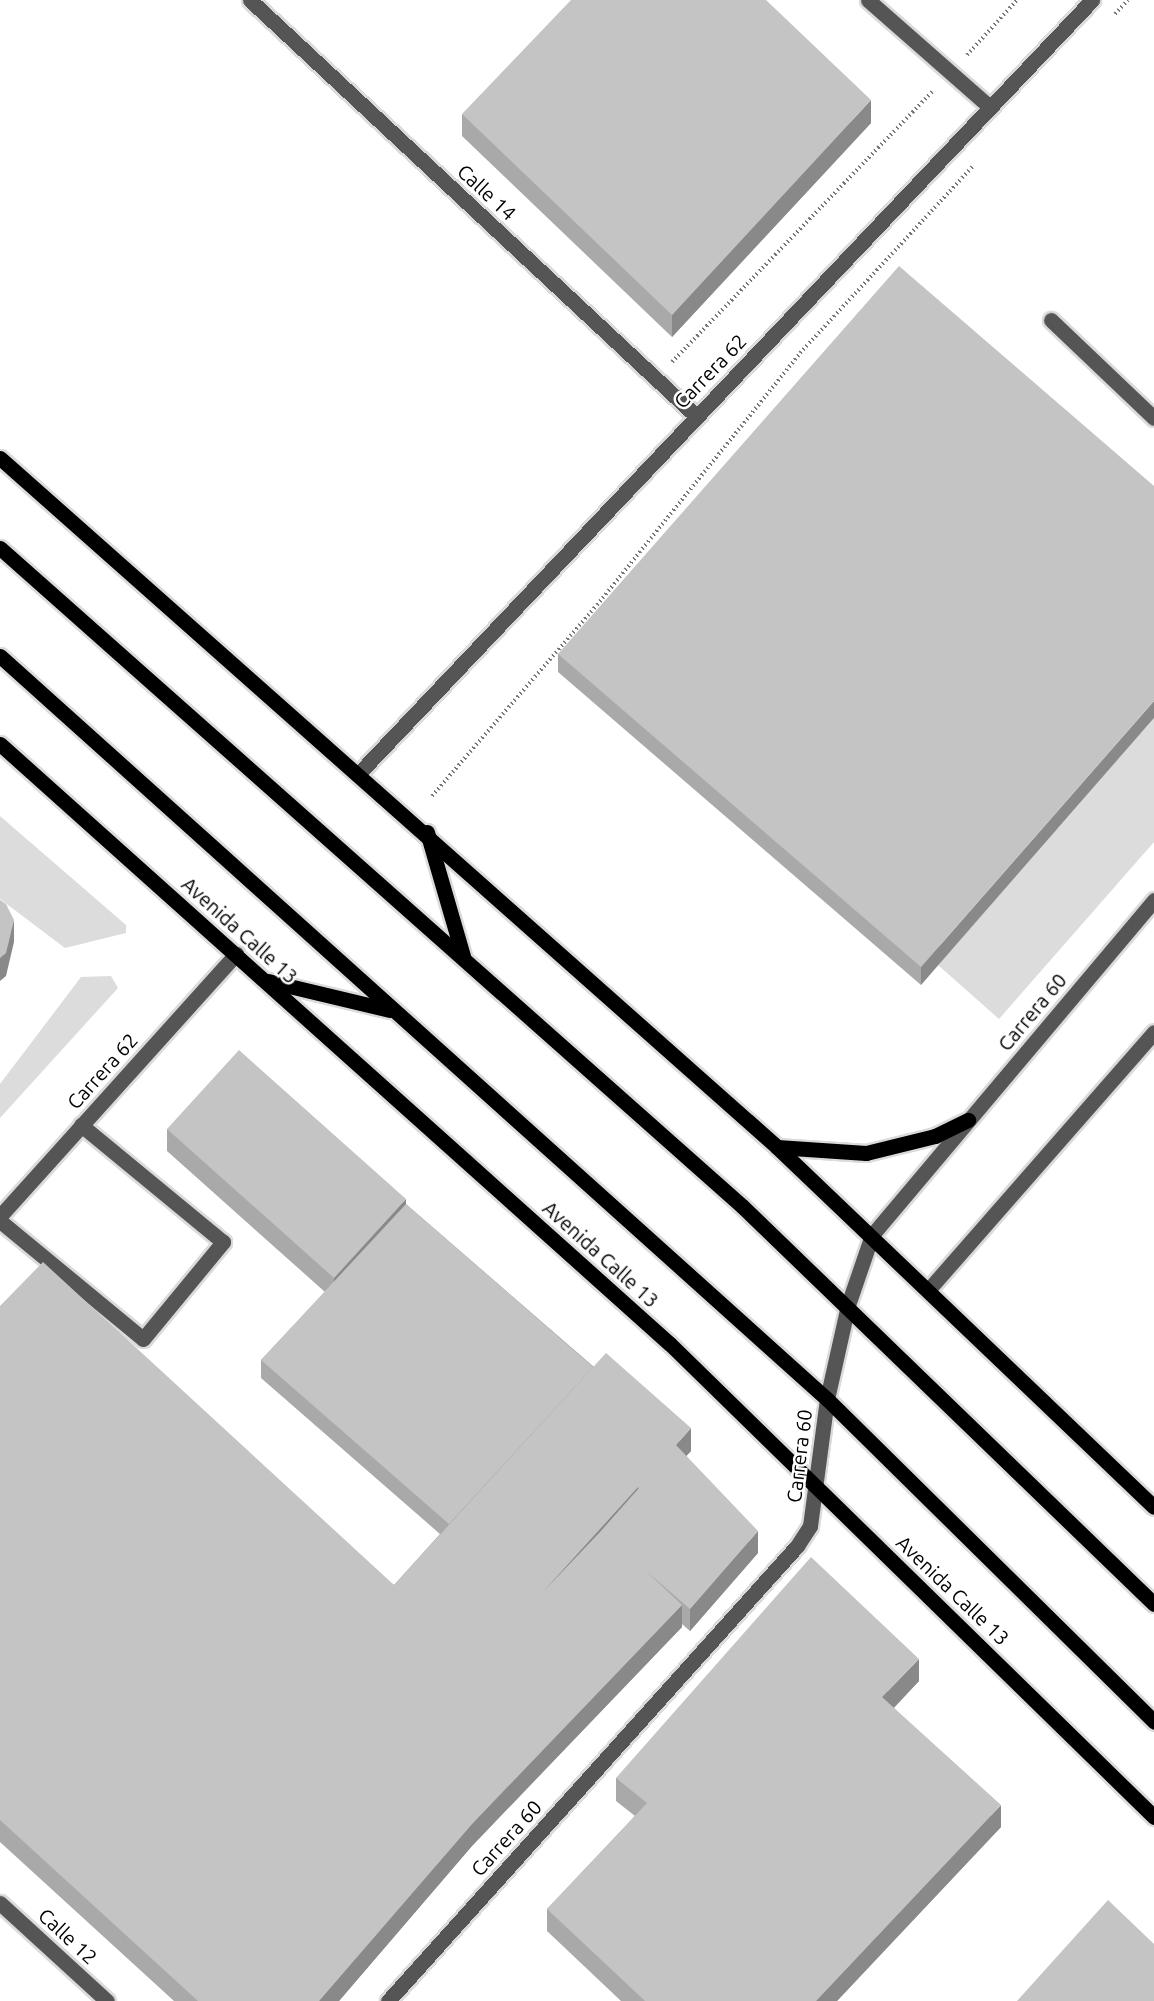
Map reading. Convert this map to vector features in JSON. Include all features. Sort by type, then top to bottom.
[{"type":"main road","points":[[0,458],[427,831],[777,1147],[930,1288],[1154,1507]]},
{"type":"main road","points":[[0,548],[463,956],[848,1305],[1154,1605]]},
{"type":"main road","points":[[0,656],[827,1399],[1154,1722]]},
{"type":"main road","name":"Avenida Calle 13","points":[[0,744],[670,1344],[818,1492],[1154,1817]]},
{"type":"main road","points":[[427,831],[463,956]]},
{"type":"main road","points":[[265,980],[394,1011]]},
{"type":"main road","points":[[777,1147],[866,1153],[935,1136],[968,1120]]},
{"type":"street","name":"Calle 14","points":[[250,0],[696,416]]},
{"type":"street","points":[[868,0],[990,107]]},
{"type":"street","name":"Carrera 62","points":[[360,772],[1092,0]]},
{"type":"street","points":[[1051,320],[1154,418]]},
{"type":"street","name":"Carrera 60","points":[[388,2001],[797,1546],[810,1526],[818,1492],[827,1399],[848,1305],[872,1235],[1154,900]]},
{"type":"street","name":"Carrera 62","points":[[0,1216],[236,954]]},
{"type":"street","points":[[930,1288],[1154,1032]]},
{"type":"street","points":[[0,1221],[142,1339],[223,1242],[81,1125]]},
{"type":"street","name":"Calle 12","points":[[0,1902],[107,2001]]},
{"type":"path","points":[[655,377],[951,72],[1017,0]]},
{"type":"path","points":[[1112,17],[1128,0]]},
{"type":"path","points":[[432,796],[597,605],[800,353],[978,161]]},
{"type":"shaded area","points":[[1154,718],[1154,842],[999,1019],[938,965]]},
{"type":"shaded area","points":[[0,816],[126,925],[126,933],[65,948],[0,899]]},
{"type":"shaded area","points":[[111,976],[118,988],[0,1118],[0,1084],[81,977]]},
{"type":"building","points":[[571,0],[766,0],[871,100],[672,315],[462,114]]},
{"type":"building","points":[[899,266],[1154,486],[1154,701],[921,967],[558,654]]},
{"type":"building","points":[[0,900],[6,904],[14,920],[6,953],[0,958]]},
{"type":"building","points":[[239,1050],[406,1199],[334,1278],[167,1129]]},
{"type":"building","points":[[406,1204],[593,1367],[449,1524],[261,1360]]},
{"type":"building","points":[[43,1262],[394,1585],[606,1353],[691,1428],[676,1445],[758,1531],[690,1609],[645,1570],[682,1605],[472,1824],[319,2001],[198,2001],[0,1820],[0,1306]],"holes":[[[638,1487],[600,1532],[540,1595]]]},
{"type":"building","points":[[811,1557],[919,1659],[882,1697],[1001,1805],[816,2001],[645,2001],[547,1909],[647,1803],[616,1778]]},
{"type":"building","points":[[1108,1900],[1154,1944],[1154,2001],[1017,2001]]}]
